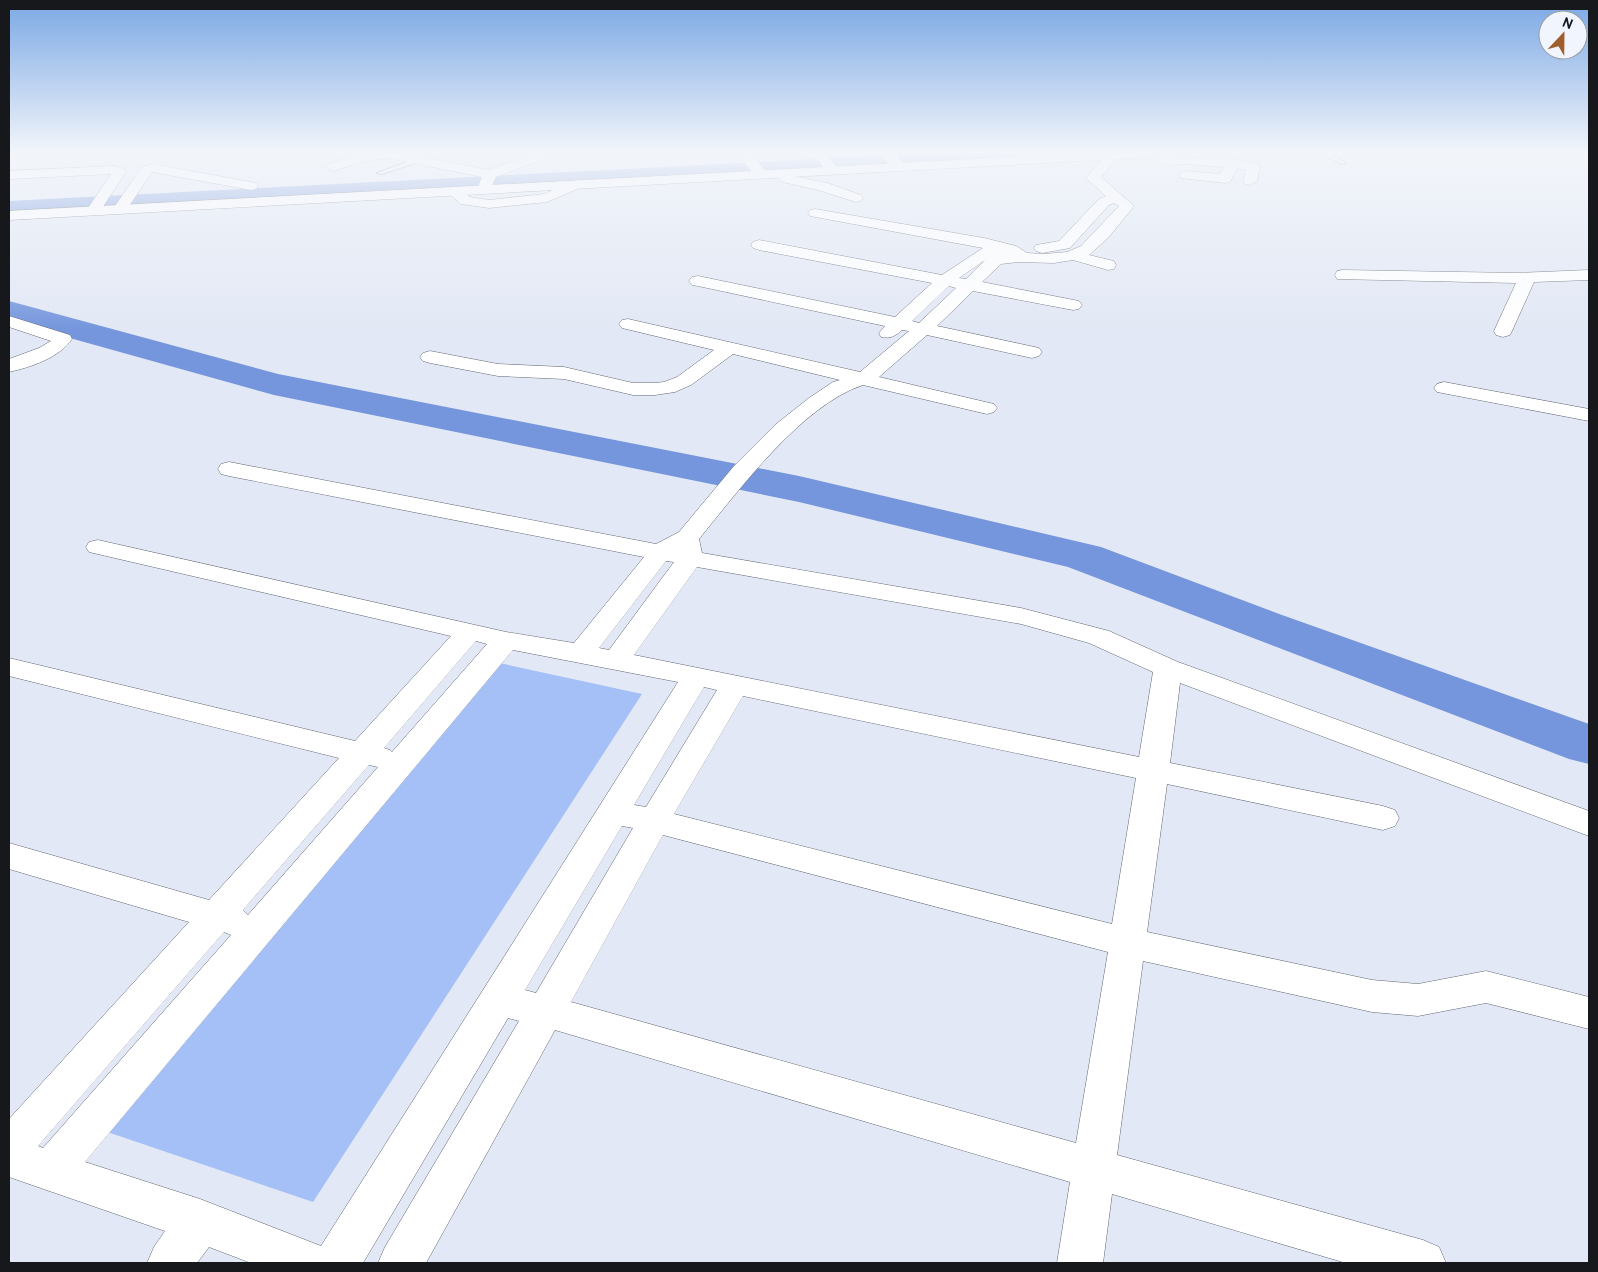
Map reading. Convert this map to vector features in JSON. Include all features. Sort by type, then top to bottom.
[{"type":"street","points":[[9,216],[31,212]]},
{"type":"street","points":[[877,342],[945,281],[1002,253],[1053,248],[1064,245],[1094,212]]},
{"type":"street","points":[[815,213],[984,242],[1002,253],[1038,259],[1073,255],[1087,250],[1121,212]]},
{"type":"street","points":[[759,245],[1073,305]]},
{"type":"street","points":[[616,661],[689,547],[742,471],[783,430],[816,402],[851,375],[923,328],[1002,253]]},
{"type":"street","points":[[1073,255],[1108,265]]},
{"type":"street","points":[[1343,275],[1527,278],[1589,275]]},
{"type":"street","points":[[1503,331],[1527,278]]},
{"type":"street","points":[[698,281],[1032,352]]},
{"type":"street","points":[[9,366],[51,349],[63,339],[10,323]]},
{"type":"street","points":[[628,324],[987,408]]},
{"type":"street","points":[[430,357],[498,370],[564,374],[633,389],[655,390],[668,388],[684,381],[729,348]]},
{"type":"street","points":[[1444,388],[1589,415]]},
{"type":"street","points":[[229,469],[661,551],[689,547],[1055,624],[1099,638],[1168,668],[1589,824]]},
{"type":"street","points":[[98,547],[506,640],[581,653],[695,678],[1383,818]]},
{"type":"street","points":[[581,653],[661,551]]},
{"type":"street","points":[[9,1149],[470,631]]},
{"type":"street","points":[[51,1170],[506,640]]},
{"type":"street","points":[[9,667],[363,752],[401,763]]},
{"type":"street","points":[[1080,1263],[1168,668]]},
{"type":"street","points":[[337,1263],[695,678]]},
{"type":"street","points":[[401,1263],[654,821],[734,686]]},
{"type":"street","points":[[613,812],[1126,942],[1372,996],[1418,1000],[1474,988],[1486,988],[1506,991],[1589,1013]]},
{"type":"street","points":[[9,856],[258,929]]},
{"type":"street","points":[[498,1000],[545,1011],[1423,1263]]},
{"type":"street","points":[[9,1157],[200,1221],[308,1263]]},
{"type":"street","points":[[170,1263],[200,1221]]},
{"type":"shaded area","points":[[476,658],[642,694],[313,1202],[78,1122]]},
{"type":"waterway","points":[[9,311],[274,384],[799,489],[1084,557],[1264,626],[1589,745]]}]
